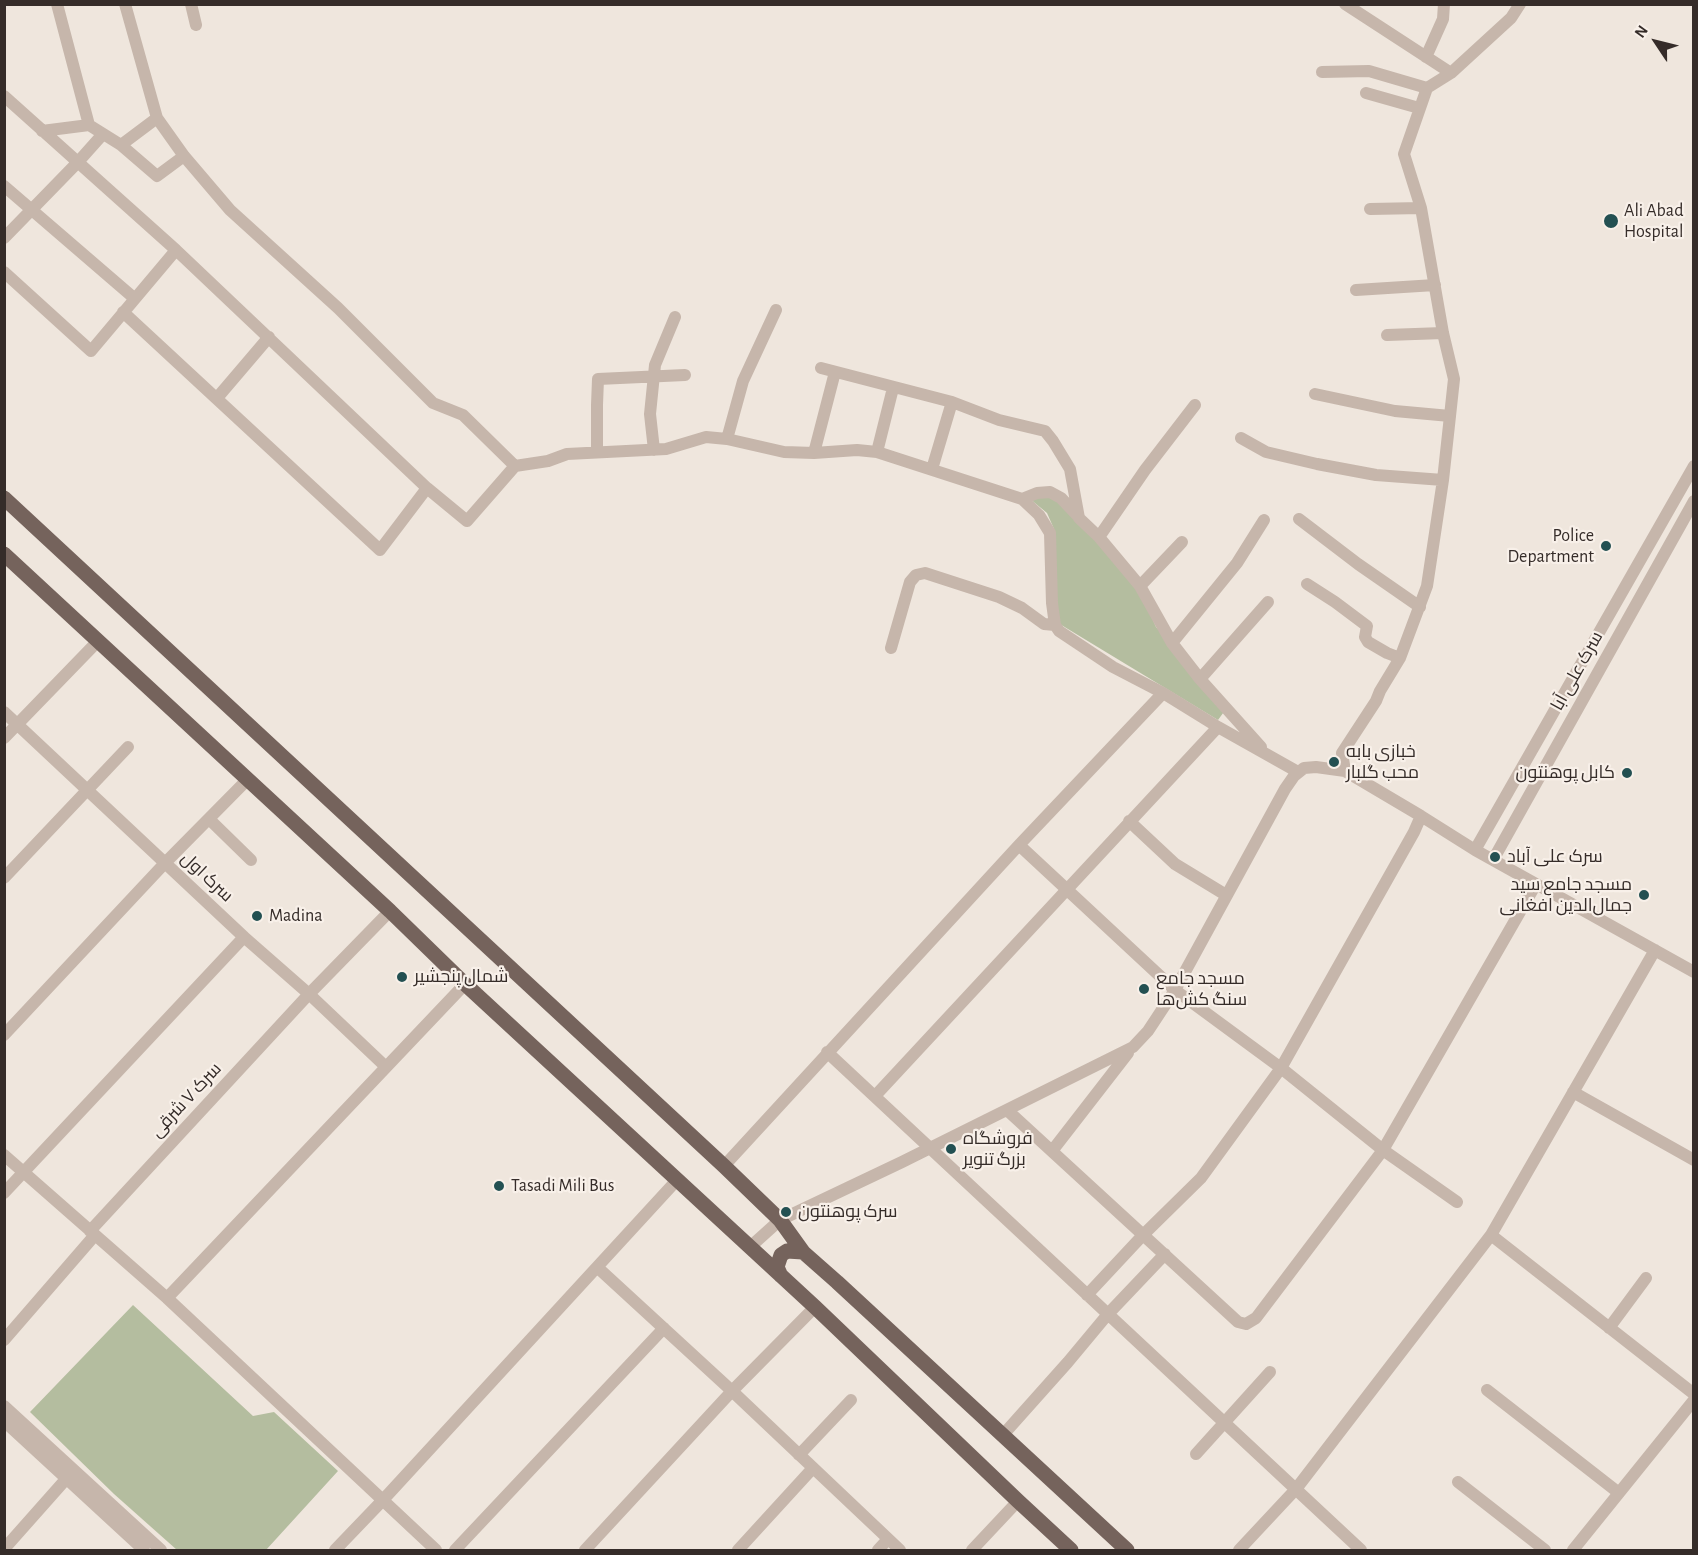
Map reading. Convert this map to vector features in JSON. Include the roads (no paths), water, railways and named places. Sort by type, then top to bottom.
[{"type":"main road","points":[[4,498],[724,1166],[780,1220],[802,1252],[1127,1551]]},
{"type":"main road","points":[[4,554],[815,1307],[1071,1551]]},
{"type":"main road","points":[[781,1276],[777,1266],[781,1255],[787,1251],[802,1252]]},
{"type":"street","points":[[57,4],[89,125]]},
{"type":"street","points":[[125,4],[157,118],[184,156],[230,210],[338,308],[432,403],[463,415],[515,465]]},
{"type":"street","points":[[191,4],[196,25]]},
{"type":"street","points":[[1345,4],[1451,73]]},
{"type":"street","points":[[1426,57],[1443,19],[1444,4]]},
{"type":"street","points":[[1345,771],[1342,753],[1376,701],[1400,658],[1427,586],[1443,480],[1454,379],[1443,333],[1421,208],[1404,154],[1427,88],[1451,73],[1511,18],[1520,4]]},
{"type":"street","points":[[1322,72],[1369,71],[1427,88]]},
{"type":"street","points":[[5,93],[42,131],[176,250],[427,488],[466,521],[515,465],[548,461],[567,454],[666,449],[706,437],[728,439],[784,452],[814,453],[857,450],[877,452],[1022,499],[1039,515],[1050,533],[1052,603],[1049,625]]},
{"type":"street","points":[[1366,93],[1419,108]]},
{"type":"street","points":[[122,145],[157,118]]},
{"type":"street","points":[[42,131],[89,125],[122,145],[157,176],[184,156]]},
{"type":"street","points":[[4,238],[103,134]]},
{"type":"street","points":[[4,186],[134,298]]},
{"type":"street","points":[[1370,209],[1421,208]]},
{"type":"street","points":[[4,272],[91,351],[176,250]]},
{"type":"street","points":[[1356,290],[1434,285]]},
{"type":"street","points":[[728,439],[743,381],[776,310]]},
{"type":"street","points":[[123,312],[380,550],[427,488]]},
{"type":"street","points":[[654,450],[650,414],[655,365],[675,317]]},
{"type":"street","points":[[1387,335],[1443,333]]},
{"type":"street","points":[[217,398],[269,337]]},
{"type":"street","points":[[821,368],[952,402],[999,420],[1045,431],[1070,468],[1079,518]]},
{"type":"street","points":[[814,453],[835,372]]},
{"type":"street","points":[[597,452],[598,380],[685,375]]},
{"type":"street","points":[[877,452],[893,388]]},
{"type":"street","points":[[1314,394],[1395,411],[1450,416]]},
{"type":"street","points":[[932,470],[952,402]]},
{"type":"street","points":[[1099,537],[1145,470],[1195,405]]},
{"type":"street","points":[[1241,438],[1266,452],[1317,464],[1376,475],[1443,480]]},
{"type":"street","points":[[1475,850],[1694,466]]},
{"type":"street","points":[[1022,499],[1037,493],[1050,492],[1061,498],[1099,537],[1140,586],[1172,644],[1268,755]]},
{"type":"street","name":"سرک علی آبا","points":[[1493,860],[1694,501]]},
{"type":"street","points":[[1299,519],[1420,607]]},
{"type":"street","points":[[1172,644],[1237,563],[1264,520]]},
{"type":"street","points":[[1140,586],[1182,542]]},
{"type":"street","points":[[1636,567],[1652,575]]},
{"type":"street","points":[[891,648],[910,582],[916,575],[925,573],[999,597],[1022,608],[1113,668],[1162,693],[1298,772]]},
{"type":"street","points":[[1307,584],[1367,626],[1365,637],[1368,642],[1400,658]]},
{"type":"street","points":[[1200,679],[1268,602]]},
{"type":"street","points":[[4,738],[98,641]]},
{"type":"street","points":[[724,1166],[827,1052],[1162,693]]},
{"type":"street","name":"سرک‌ اول","points":[[4,711],[386,1067]]},
{"type":"street","points":[[875,1096],[1218,727]]},
{"type":"street","points":[[4,878],[128,747]]},
{"type":"street","points":[[1052,1152],[1132,1047],[1148,1031],[1175,990],[1285,789],[1304,768],[1316,767],[1345,771],[1475,850],[1694,972]]},
{"type":"street","points":[[4,1035],[165,863],[248,779]]},
{"type":"street","points":[[1087,1295],[1201,1178],[1281,1068],[1421,816]]},
{"type":"street","points":[[209,819],[251,860]]},
{"type":"street","points":[[1129,821],[1175,864],[1226,895]]},
{"type":"street","points":[[1019,845],[1175,990],[1281,1068],[1383,1150],[1457,1202]]},
{"type":"street","points":[[1008,1110],[1238,1322],[1246,1324],[1256,1318],[1383,1150],[1536,885]]},
{"type":"street","name":"سرک ۷ شرقی","points":[[4,1340],[92,1233],[309,994],[390,911]]},
{"type":"street","points":[[4,1193],[244,937]]},
{"type":"street","points":[[1239,1551],[1296,1489],[1491,1235],[1655,950]]},
{"type":"street","points":[[166,1298],[465,984]]},
{"type":"street","points":[[750,1247],[780,1220],[1008,1110],[1132,1047]]},
{"type":"street","points":[[827,1052],[1361,1551]]},
{"type":"street","points":[[1573,1092],[1694,1160]]},
{"type":"street","points":[[4,1155],[166,1298],[436,1551]]},
{"type":"street","points":[[335,1551],[677,1180]]},
{"type":"street","points":[[1491,1235],[1694,1394]]},
{"type":"street","points":[[1002,1436],[1108,1314],[1165,1254]]},
{"type":"street","points":[[597,1268],[732,1391],[900,1551]]},
{"type":"street","points":[[1609,1328],[1646,1278]]},
{"type":"street","points":[[585,1551],[732,1391],[815,1307]]},
{"type":"street","points":[[455,1551],[664,1328]]},
{"type":"street","points":[[1196,1454],[1270,1372]]},
{"type":"street","points":[[1487,1390],[1618,1493]]},
{"type":"street","points":[[799,1455],[852,1400]]},
{"type":"street","points":[[1573,1551],[1694,1400]]},
{"type":"street","points":[[4,1406],[161,1551]]},
{"type":"street","points":[[4,1421],[144,1551]]},
{"type":"street","points":[[738,1551],[813,1468]]},
{"type":"street","points":[[4,1549],[67,1478]]},
{"type":"street","points":[[1458,1482],[1545,1551]]},
{"type":"street","points":[[972,1551],[1018,1501]]},
{"type":"street","points":[[878,1551],[888,1539]]},
{"type":"place","name":"Ali Abad Hospital","points":[[1611,221]]},
{"type":"place","name":"Police Department","points":[[1606,546]]},
{"type":"place","name":"خبازی بابه محب گلبار","points":[[1334,762]]},
{"type":"place","name":"کابل پوهنتون","points":[[1627,773]]},
{"type":"place","name":"سرک علی آباد","points":[[1495,857]]},
{"type":"place","name":"مسجد جامع سید جمال‌الدین افغانی","points":[[1644,895]]},
{"type":"place","name":"Madina","points":[[257,916]]},
{"type":"place","name":"شمال پنجشیر","points":[[402,977]]},
{"type":"place","name":"مسجد جامع سنگ کش‌ها","points":[[1144,989]]},
{"type":"place","name":"فروشگاه بزرگ تنویر","points":[[951,1149]]},
{"type":"place","name":"Tasadi Mili Bus","points":[[499,1186]]},
{"type":"place","name":"سرک پوهنتون","points":[[786,1212]]}]
